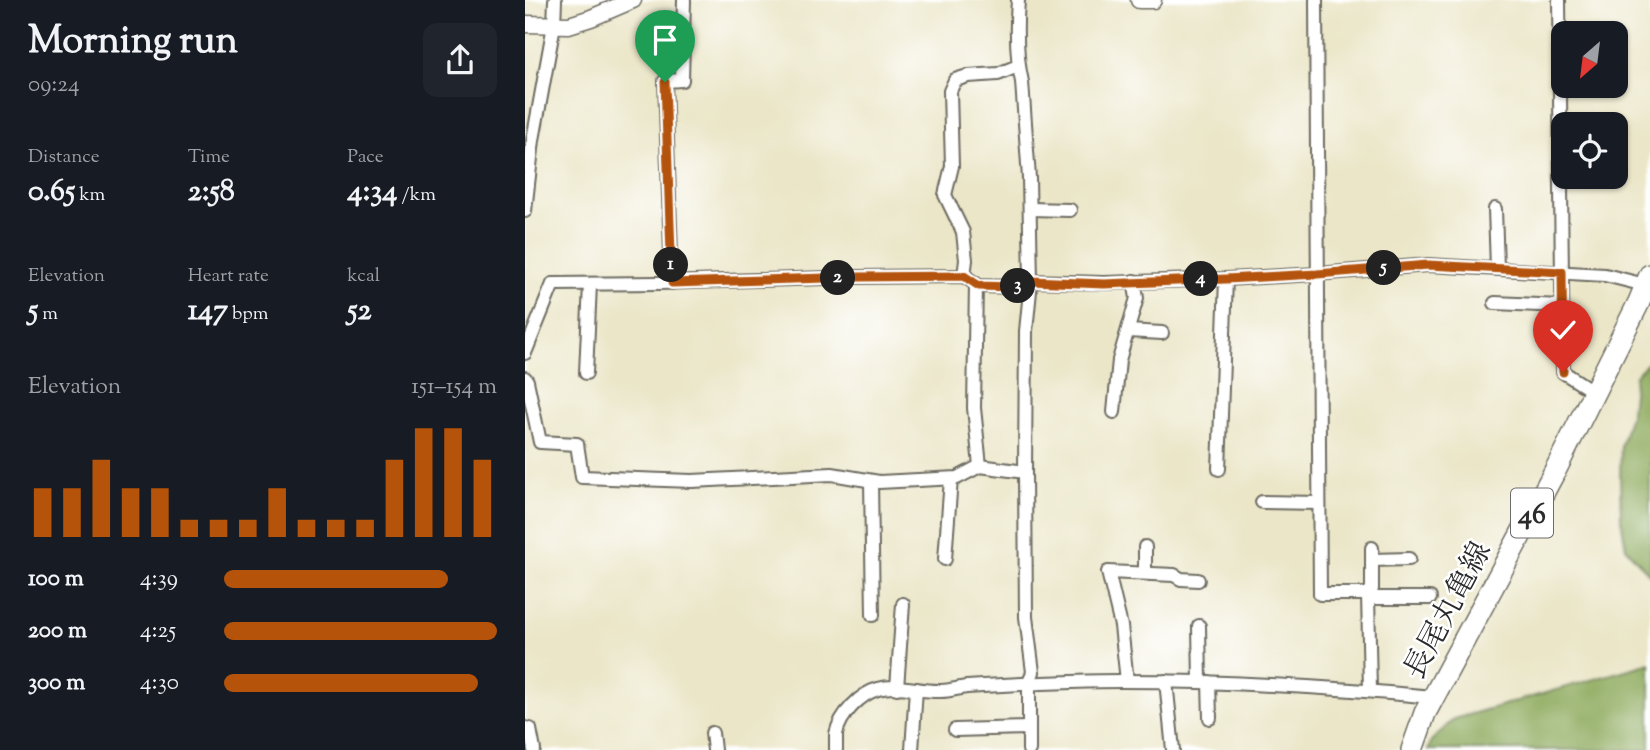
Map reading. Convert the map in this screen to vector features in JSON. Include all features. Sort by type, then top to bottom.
[{"type":"main road","name":"長尾丸亀線","points":[[1412,750],[1433,697],[1556,469],[1648,285]]},
{"type":"street","points":[[525,211],[548,25],[555,0]]},
{"type":"street","points":[[525,24],[569,25],[633,0]]},
{"type":"street","points":[[672,283],[665,82],[683,80],[684,0]]},
{"type":"street","points":[[1018,0],[1018,66],[1030,178],[1031,281],[1026,331],[1025,472],[1026,617],[1033,672],[1029,683],[1029,750]]},
{"type":"street","points":[[1139,0],[1153,0]]},
{"type":"street","points":[[1316,0],[1320,594],[1430,598]]},
{"type":"street","points":[[1559,0],[1563,372],[1594,392]]},
{"type":"street","points":[[964,276],[966,260],[963,232],[946,195],[952,166],[950,91],[955,80],[968,76],[998,74],[1018,66]]},
{"type":"street","points":[[1030,209],[1070,210]]},
{"type":"street","points":[[1495,209],[1497,268]]},
{"type":"street","points":[[525,353],[553,284],[964,276],[979,286],[1013,287],[1031,281],[1104,284],[1317,274],[1428,265],[1605,275],[1648,285]]},
{"type":"street","points":[[1219,469],[1226,279]]},
{"type":"street","points":[[1114,412],[1119,360],[1137,298],[1134,281]]},
{"type":"street","points":[[586,373],[590,284]]},
{"type":"street","points":[[976,284],[974,408],[980,466]]},
{"type":"street","points":[[1496,303],[1562,306]]},
{"type":"street","points":[[1128,331],[1162,333]]},
{"type":"street","points":[[525,378],[540,442],[577,444],[582,477],[692,481],[832,474],[871,481],[951,479],[980,466],[1025,472]]},
{"type":"street","points":[[945,559],[951,479]]},
{"type":"street","points":[[871,481],[873,615]]},
{"type":"street","points":[[1262,502],[1319,503]]},
{"type":"street","points":[[1145,547],[1145,573]]},
{"type":"street","points":[[1370,691],[1368,596],[1372,589],[1372,554],[1409,559]]},
{"type":"street","points":[[1127,681],[1121,626],[1108,572],[1174,575],[1181,579],[1199,580]]},
{"type":"street","points":[[897,688],[903,604]]},
{"type":"street","points":[[1199,626],[1210,718]]},
{"type":"street","points":[[836,750],[837,732],[848,710],[864,695],[880,688],[941,691],[961,687],[1029,683],[1166,681],[1370,691],[1433,697]]},
{"type":"street","points":[[1166,681],[1174,750]]},
{"type":"street","points":[[912,750],[916,689]]},
{"type":"street","points":[[525,728],[530,729],[534,750]]},
{"type":"street","points":[[955,730],[1029,728]]},
{"type":"street","points":[[712,733],[714,750]]},
{"type":"green space","points":[[1650,361],[1650,575],[1626,548],[1621,519],[1620,478],[1621,445],[1631,411],[1635,375]]},
{"type":"green space","points":[[1650,663],[1650,750],[1428,750],[1432,740],[1454,719]]},
{"type":"route","points":[[665,82],[672,283],[964,276],[979,286],[1013,287],[1031,281],[1104,284],[1317,274],[1428,265],[1562,272],[1563,372]]}]
